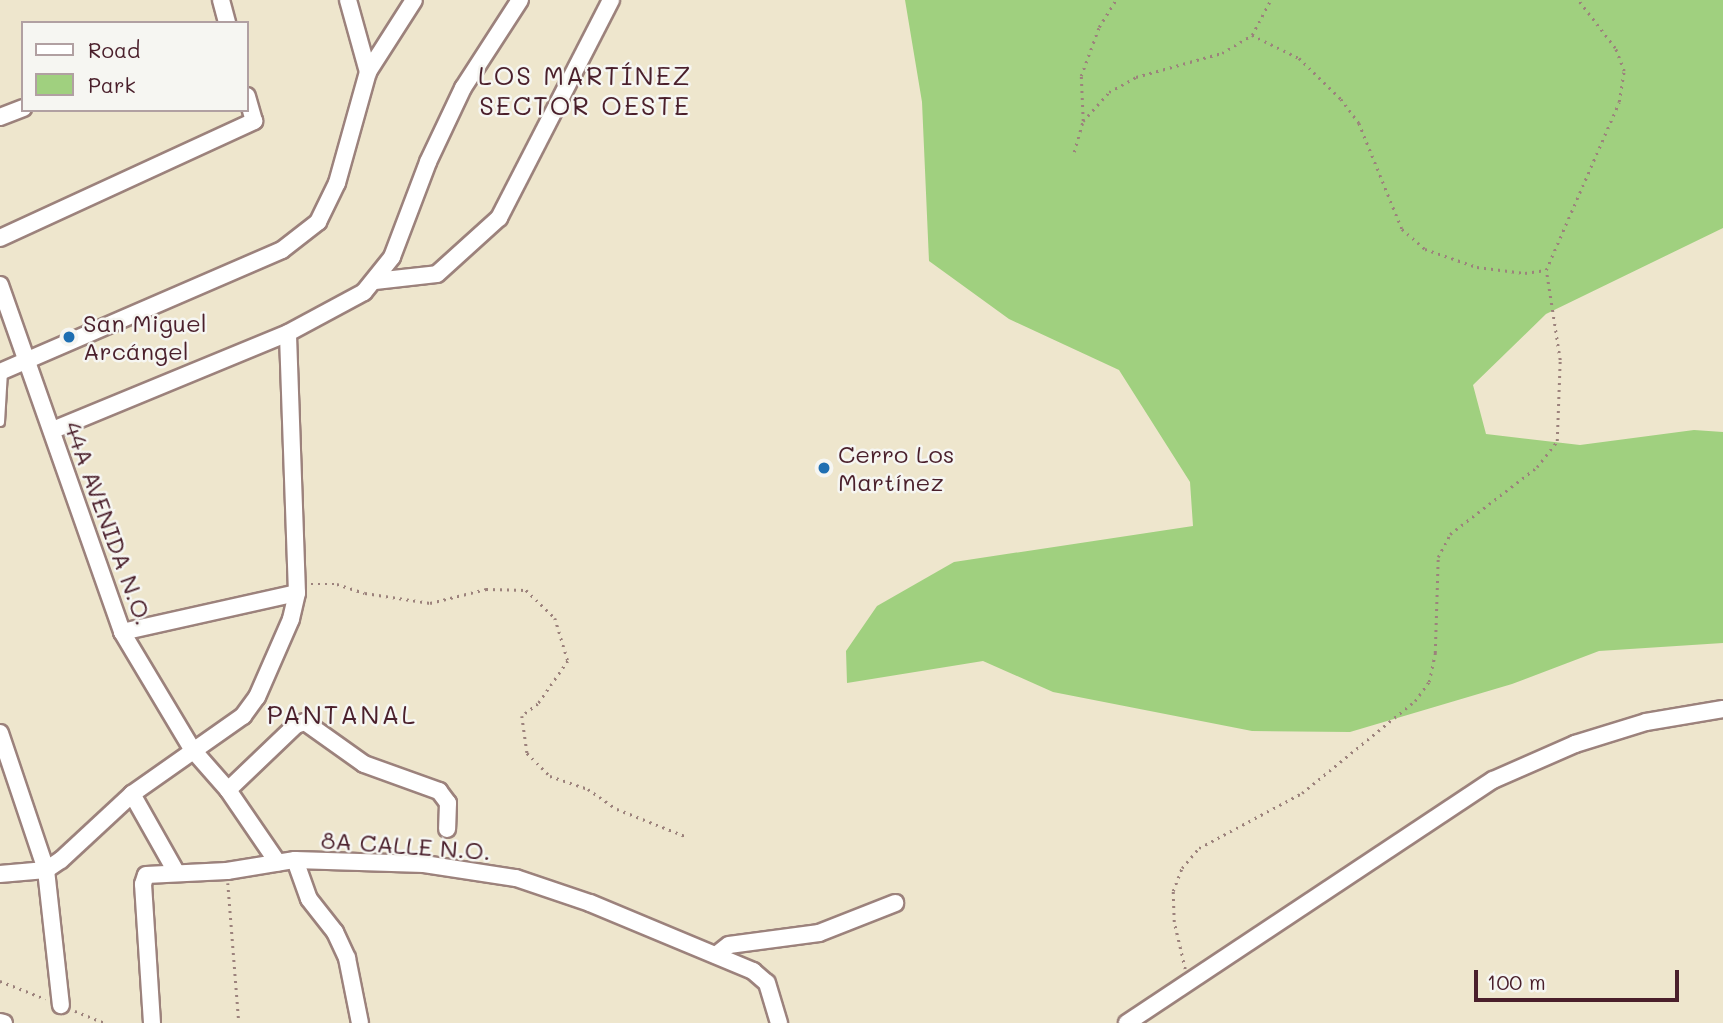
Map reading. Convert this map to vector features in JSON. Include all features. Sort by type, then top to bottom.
[{"type":"street","points":[[221,0],[226,21]]},
{"type":"street","points":[[348,0],[369,72]]},
{"type":"street","points":[[1,371],[282,250],[318,222],[337,183],[369,72],[414,0]]},
{"type":"street","points":[[53,429],[288,333],[351,300],[375,281],[400,242],[428,162],[463,88],[520,0]]},
{"type":"street","points":[[375,281],[437,274],[499,218],[611,0]]},
{"type":"street","points":[[0,238],[254,121],[248,100]]},
{"type":"street","points":[[0,117],[21,109]]},
{"type":"street","name":"44A AVENIDA N.O.","points":[[0,285],[24,361],[53,429],[122,632],[191,749],[228,790],[278,863]]},
{"type":"street","points":[[0,874],[46,870],[132,794],[191,749],[243,716],[257,696],[291,619],[297,588],[288,333]]},
{"type":"street","points":[[122,632],[297,588]]},
{"type":"street","points":[[1127,1023],[1493,780],[1575,744],[1646,722],[1723,709]]},
{"type":"street","points":[[228,790],[296,724],[305,722],[364,764],[439,791],[448,803],[447,829]]},
{"type":"street","points":[[0,733],[46,870],[61,1005]]},
{"type":"street","points":[[132,794],[175,870]]},
{"type":"street","points":[[295,860],[309,900],[335,932],[347,958],[360,1023]]},
{"type":"street","name":"8A CALLE N.O.","points":[[152,1023],[143,884],[146,875],[175,870],[227,871],[295,860],[424,864],[516,877],[753,971],[767,983],[779,1023]]},
{"type":"street","points":[[716,955],[729,945],[819,933],[895,903]]},
{"type":"lane","points":[[0,422],[1,371]]},
{"type":"path","points":[[1074,152],[1083,121],[1081,76],[1099,27],[1116,0]]},
{"type":"path","points":[[1083,121],[1109,92],[1136,77],[1222,53],[1252,35],[1270,0]]},
{"type":"path","points":[[1188,980],[1174,922],[1173,891],[1182,868],[1199,848],[1302,793],[1415,701],[1429,682],[1435,653],[1438,557],[1450,534],[1536,467],[1558,441],[1560,360],[1546,270],[1619,102],[1624,71],[1615,48],[1578,0]]},
{"type":"path","points":[[1252,35],[1299,58],[1341,99],[1359,122],[1402,229],[1424,249],[1477,267],[1525,273],[1546,270]]},
{"type":"path","points":[[297,588],[337,584],[365,593],[430,603],[486,589],[526,590],[555,618],[568,661],[538,704],[522,716],[527,753],[550,776],[588,789],[617,809],[684,836]]},
{"type":"path","points":[[227,871],[239,1023]]},
{"type":"green space","points":[[905,0],[1723,0],[1723,228],[1546,314],[1473,385],[1486,434],[1580,445],[1694,430],[1723,432],[1723,643],[1599,651],[1512,684],[1350,732],[1252,731],[1053,692],[983,661],[847,683],[846,651],[877,606],[954,562],[1193,526],[1190,482],[1119,370],[1009,319],[929,261],[922,102]]},
{"type":"place","name":"San Miguel Arcángel","points":[[69,337]]},
{"type":"place","name":"Cerro Los Martínez","points":[[824,468]]},
{"type":"district","name":"LOS MARTÍNEZ SECTOR OESTE","points":[[585,91]]},
{"type":"district","name":"PANTANAL","points":[[342,715]]}]
